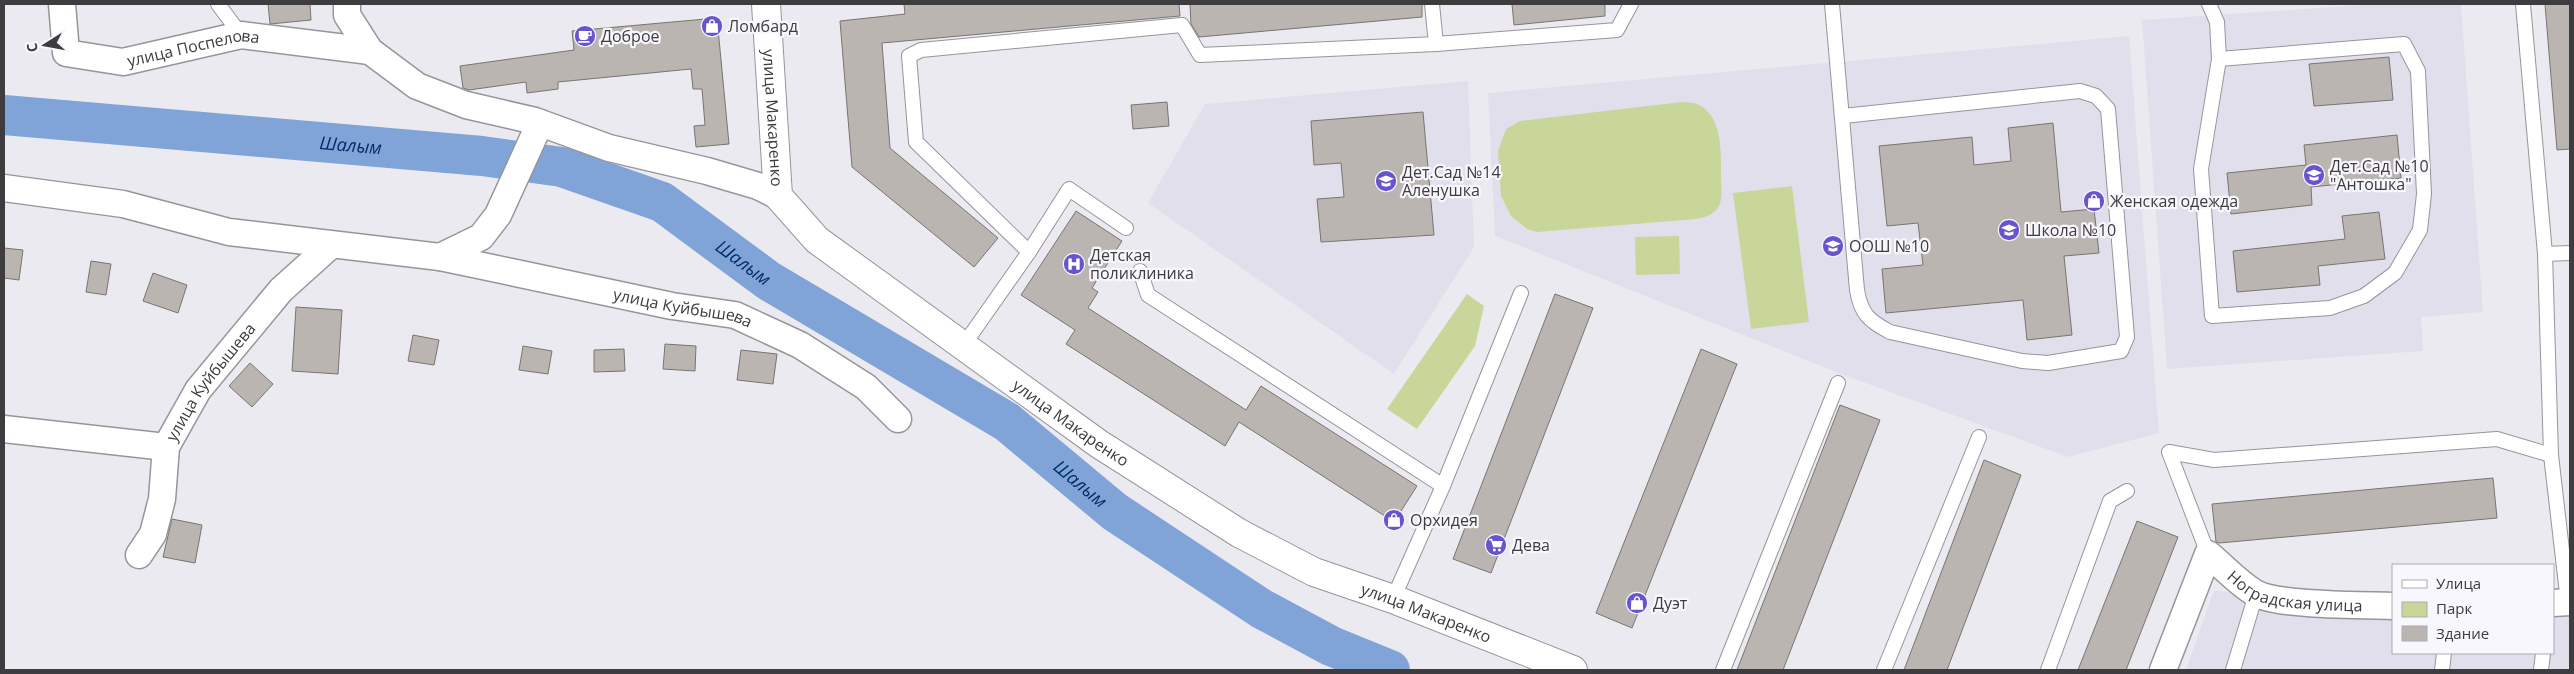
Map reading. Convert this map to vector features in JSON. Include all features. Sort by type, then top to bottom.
[{"type":"street","name":"улица Поспелова","points":[[62,4],[66,53],[123,62],[241,35],[370,51]]},
{"type":"street","name":"улица Макаренко","points":[[766,4],[778,196],[817,240],[1099,444],[1239,533],[1314,572],[1393,600],[1573,670]]},
{"type":"street","points":[[347,9],[370,51],[417,86],[466,105],[540,123],[609,148],[707,171],[750,184],[778,196]]},
{"type":"street","points":[[440,257],[481,237],[498,215],[511,191],[540,123]]},
{"type":"street","name":"улица Куйбышева","points":[[4,188],[124,204],[229,232],[440,257],[672,306],[735,315],[800,345],[866,387],[898,419]]},
{"type":"street","name":"улица Куйбышева","points":[[4,429],[166,448],[198,390],[281,290],[331,245]]},
{"type":"street","points":[[138,555],[153,534],[162,499],[166,448]]},
{"type":"street","points":[[2163,670],[2208,554]]},
{"type":"street","name":"Ноградская улица","points":[[2208,554],[2256,594],[2274,599],[2319,604],[2392,606]]},
{"type":"lane","points":[[218,4],[241,35]]},
{"type":"lane","points":[[1432,4],[1436,44]]},
{"type":"lane","points":[[1030,252],[916,142],[909,56],[920,50],[1182,25],[1200,55],[1436,44],[1617,30],[1631,4]]},
{"type":"lane","points":[[1832,4],[1857,290],[1860,305],[1872,322],[1890,332],[2022,360],[2048,363],[2121,351],[2127,337],[2108,109],[2096,96],[2080,91],[1843,116]]},
{"type":"lane","points":[[2209,4],[2217,22],[2219,58],[2201,169],[2212,316],[2330,308],[2364,296],[2396,273],[2420,230],[2424,194],[2418,71],[2404,44],[2219,58]]},
{"type":"lane","points":[[2524,4],[2545,254],[2551,455],[2564,602]]},
{"type":"lane","points":[[962,346],[1030,252],[1068,189],[1126,228]]},
{"type":"lane","points":[[2545,254],[2570,253]]},
{"type":"lane","points":[[1140,272],[1148,295],[1443,486]]},
{"type":"lane","points":[[1393,600],[1443,486],[1521,293]]},
{"type":"lane","points":[[1723,670],[1838,383]]},
{"type":"lane","points":[[1884,670],[1979,437]]},
{"type":"lane","points":[[2208,554],[2169,452],[2214,460],[2497,439],[2551,455]]},
{"type":"lane","points":[[2048,670],[2110,501],[2127,491]]},
{"type":"lane","points":[[2232,670],[2256,594]]},
{"type":"lane","points":[[2442,670],[2444,654]]},
{"type":"lane","points":[[2540,670],[2543,654]]},
{"type":"shaded area","points":[[2378,4],[2461,4],[2483,312],[2421,317],[2423,351],[2167,369],[2142,20]]},
{"type":"shaded area","name":"ООШ №10","points":[[2129,36],[2159,433],[2068,457],[1841,374],[1495,236],[1488,93]]},
{"type":"shaded area","points":[[1468,81],[1474,247],[1394,374],[1148,203],[1205,104]]},
{"type":"shaded area","points":[[2214,590],[2345,612],[2392,612],[2392,654],[2554,654],[2554,612],[2570,612],[2570,670],[2186,670]]},
{"type":"green space","points":[[1682,102],[1695,103],[1705,109],[1712,117],[1719,135],[1721,195],[1719,206],[1712,214],[1696,219],[1537,232],[1527,229],[1511,216],[1501,196],[1498,151],[1506,129],[1520,121]]},
{"type":"green space","points":[[1792,186],[1809,322],[1751,329],[1733,193]]},
{"type":"green space","points":[[1679,236],[1680,274],[1636,275],[1635,237]]},
{"type":"green space","points":[[1467,294],[1484,306],[1475,346],[1417,429],[1387,409]]},
{"type":"building","points":[[268,4],[310,4],[311,20],[270,24]]},
{"type":"building","points":[[904,4],[1179,4],[1180,16],[882,43],[890,148],[998,238],[974,267],[852,167],[840,21],[905,14]]},
{"type":"building","points":[[1190,4],[1422,4],[1422,17],[1199,37],[1191,24]]},
{"type":"building","points":[[1512,4],[1605,4],[1605,16],[1514,25]]},
{"type":"building","points":[[2545,4],[2570,4],[2570,149],[2557,150]]},
{"type":"building","points":[[717,18],[729,144],[696,147],[694,126],[705,125],[702,89],[693,89],[691,69],[558,82],[558,89],[527,93],[526,82],[469,90],[463,88],[460,66],[574,50],[572,31]]},
{"type":"building","points":[[2389,57],[2393,100],[2314,106],[2309,64]]},
{"type":"building","points":[[1167,102],[1169,126],[1133,129],[1131,105]]},
{"type":"building","name":"Дет.Сад №14 Аленушка","points":[[1423,112],[1434,235],[1321,242],[1317,199],[1344,197],[1341,163],[1314,165],[1311,121]]},
{"type":"building","name":"Школа №10","points":[[2053,123],[2061,212],[2094,209],[2099,253],[2064,256],[2072,335],[2027,340],[2023,300],[1886,313],[1882,269],[1923,265],[1918,223],[1887,226],[1879,146],[1972,137],[1974,165],[2011,161],[2008,128]]},
{"type":"building","points":[[2397,135],[2401,178],[2311,187],[2312,205],[2231,214],[2227,173],[2306,165],[2304,145]]},
{"type":"building","points":[[1076,211],[1122,241],[1092,288],[1098,292],[1088,308],[1246,410],[1261,386],[1417,486],[1394,522],[1239,422],[1225,446],[1066,344],[1075,330],[1021,295]]},
{"type":"building","points":[[2379,212],[2385,259],[2318,266],[2320,285],[2237,292],[2233,251],[2345,239],[2342,216]]},
{"type":"building","points":[[4,248],[23,250],[19,280],[4,278]]},
{"type":"building","points":[[91,261],[111,264],[106,295],[86,292]]},
{"type":"building","points":[[153,273],[187,285],[178,313],[143,301]]},
{"type":"building","points":[[1555,294],[1593,308],[1491,573],[1453,559]]},
{"type":"building","points":[[296,307],[342,310],[338,374],[292,371]]},
{"type":"building","points":[[413,335],[439,340],[434,365],[408,361]]},
{"type":"building","points":[[665,344],[696,346],[695,371],[663,369]]},
{"type":"building","points":[[523,346],[552,351],[548,374],[519,370]]},
{"type":"building","points":[[624,349],[625,371],[594,372],[594,350]]},
{"type":"building","points":[[1701,349],[1737,364],[1632,628],[1596,613]]},
{"type":"building","points":[[741,350],[777,354],[773,384],[737,380]]},
{"type":"building","points":[[250,363],[273,384],[252,407],[229,386]]},
{"type":"building","points":[[1840,405],[1880,420],[1783,670],[1737,670]]},
{"type":"building","points":[[1984,460],[2021,475],[1947,670],[1904,670]]},
{"type":"building","points":[[2493,478],[2497,518],[2216,542],[2212,504]]},
{"type":"building","points":[[172,519],[202,525],[195,563],[163,557]]},
{"type":"building","points":[[2137,521],[2178,537],[2126,670],[2078,670]]},
{"type":"waterway","name":"Шалым","points":[[4,115],[482,156],[562,167],[662,202],[769,281],[1007,422],[1115,512],[1262,609],[1331,646],[1390,670]]},
{"type":"place","name":"Ломбард","points":[[712,26]]},
{"type":"place","name":"Доброе","points":[[585,36]]},
{"type":"place","name":"Дет.Сад №10 \"Антошка\"","points":[[2314,175]]},
{"type":"place","name":"Дет.Сад №14 Аленушка","points":[[1386,181]]},
{"type":"place","name":"Женская одежда","points":[[2094,201]]},
{"type":"place","name":"Школа №10","points":[[2009,230]]},
{"type":"place","name":"ООШ №10","points":[[1833,246]]},
{"type":"place","name":"Детская поликлиника","points":[[1074,264]]},
{"type":"place","name":"Орхидея","points":[[1394,520]]},
{"type":"place","name":"Дева","points":[[1496,545]]},
{"type":"place","name":"Дуэт","points":[[1637,603]]}]
